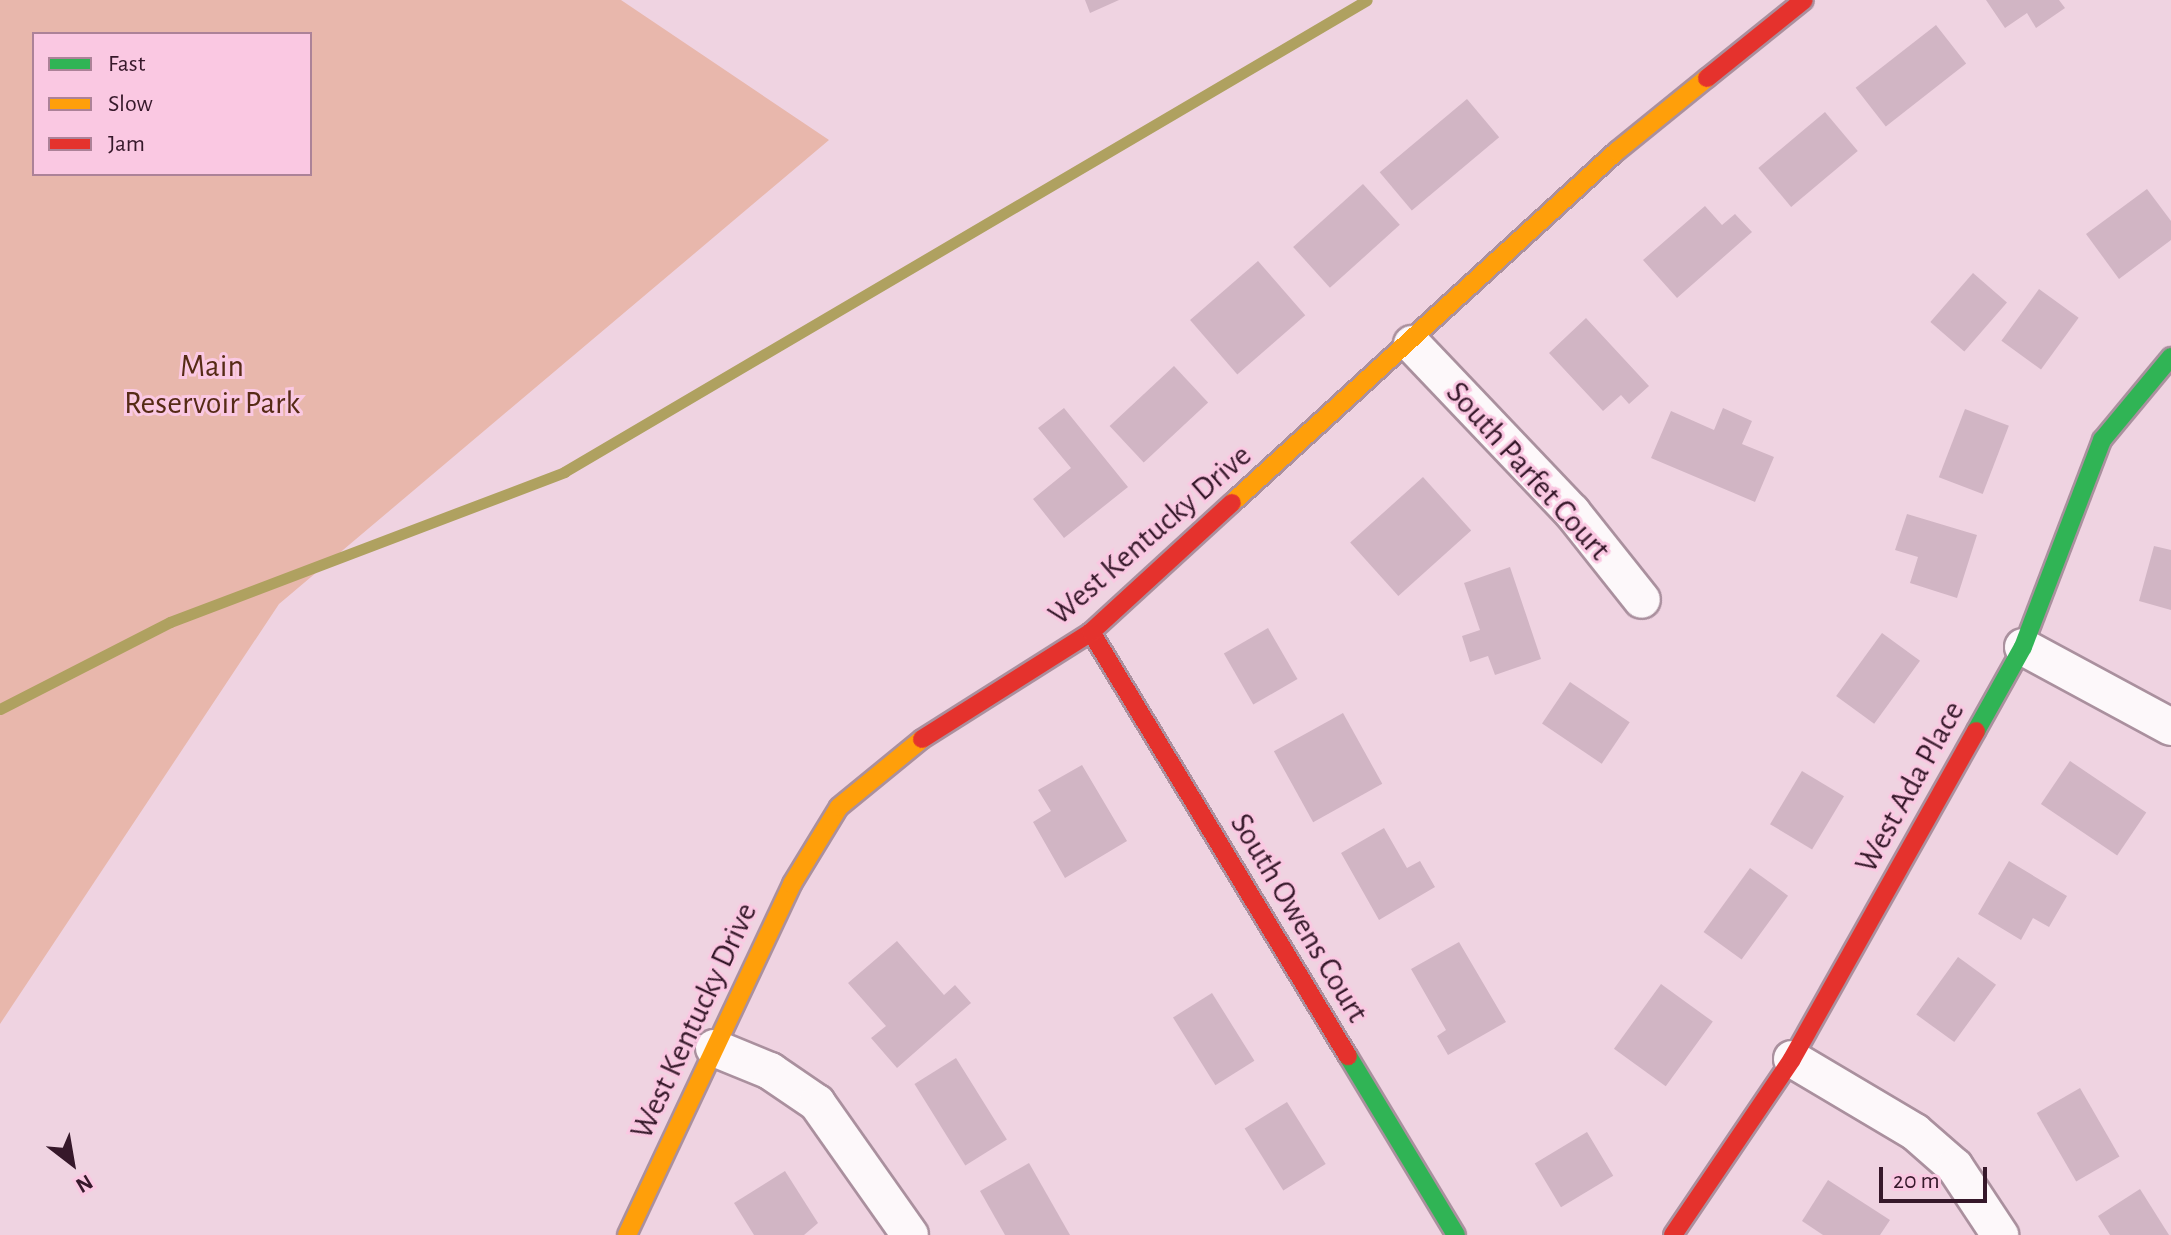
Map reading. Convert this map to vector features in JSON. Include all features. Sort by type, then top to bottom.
[{"type":"street","name":"West Kentucky Drive","points":[[627,1235],[792,884],[839,807],[892,758],[1091,632],[1412,344],[1617,151],[1804,0]]},
{"type":"street","name":"South Parfet Court","points":[[1412,344],[1572,512],[1642,600]]},
{"type":"street","name":"West Ada Place","points":[[1673,1235],[1792,1059],[2023,647],[2102,440],[2171,357]]},
{"type":"street","name":"South Owens Court","points":[[1091,632],[1456,1235]]},
{"type":"street","points":[[2023,647],[2171,727]]},
{"type":"street","points":[[714,1048],[770,1071],[817,1103],[910,1235]]},
{"type":"street","points":[[1792,1059],[1915,1132],[1955,1167],[2000,1235]]},
{"type":"green space","name":"Main Reservoir Park","points":[[0,0],[621,0],[829,140],[279,604],[0,1024]]},
{"type":"building","points":[[1085,0],[1119,0],[1090,13]]},
{"type":"building","points":[[1986,0],[2059,0],[2065,8],[2036,28],[2027,13],[2005,28]]},
{"type":"building","points":[[1936,25],[1966,64],[1886,126],[1856,88]]},
{"type":"building","points":[[1467,99],[1499,137],[1412,211],[1380,172]]},
{"type":"building","points":[[1825,112],[1858,151],[1791,207],[1758,168]]},
{"type":"building","points":[[1363,184],[1400,225],[1330,288],[1293,247]]},
{"type":"building","points":[[2147,189],[2171,221],[2171,240],[2119,279],[2086,234]]},
{"type":"building","points":[[1705,206],[1722,225],[1735,214],[1752,232],[1677,298],[1643,260]]},
{"type":"building","points":[[1258,261],[1305,315],[1237,374],[1190,320]]},
{"type":"building","points":[[1973,273],[2007,303],[1964,352],[1930,322]]},
{"type":"building","points":[[2039,289],[2079,318],[2041,370],[2001,341]]},
{"type":"building","points":[[1586,318],[1649,386],[1629,404],[1621,395],[1603,411],[1549,353]]},
{"type":"building","points":[[1174,366],[1208,403],[1144,463],[1110,426]]},
{"type":"building","points":[[1064,408],[1128,487],[1064,538],[1033,499],[1071,468],[1038,428]]},
{"type":"building","points":[[1723,408],[1752,421],[1742,444],[1774,457],[1755,502],[1651,458],[1671,411],[1714,430]]},
{"type":"building","points":[[1965,409],[2009,426],[1983,494],[1939,477]]},
{"type":"building","points":[[1423,477],[1471,531],[1398,596],[1350,543]]},
{"type":"building","points":[[1907,514],[1977,535],[1957,598],[1910,583],[1918,557],[1895,550]]},
{"type":"building","points":[[2154,546],[2171,550],[2171,610],[2139,601]]},
{"type":"building","points":[[1510,567],[1541,659],[1495,675],[1488,656],[1470,662],[1462,636],[1480,630],[1464,583]]},
{"type":"building","points":[[1268,628],[1298,679],[1253,705],[1224,654]]},
{"type":"building","points":[[1882,633],[1920,661],[1874,724],[1836,696]]},
{"type":"building","points":[[1570,682],[1630,722],[1602,764],[1542,723]]},
{"type":"building","points":[[1343,713],[1382,784],[1313,822],[1274,751]]},
{"type":"building","points":[[2070,761],[2146,812],[2117,856],[2041,804]]},
{"type":"building","points":[[1082,765],[1127,841],[1065,878],[1033,822],[1051,811],[1038,790]]},
{"type":"building","points":[[1802,771],[1844,796],[1812,849],[1770,824]]},
{"type":"building","points":[[1384,828],[1407,868],[1420,861],[1435,887],[1379,920],[1341,853]]},
{"type":"building","points":[[2009,861],[2067,896],[2049,927],[2033,918],[2021,940],[1978,914]]},
{"type":"building","points":[[1750,868],[1788,896],[1742,960],[1704,932]]},
{"type":"building","points":[[897,941],[944,995],[955,985],[971,1003],[897,1068],[871,1038],[886,1026],[848,983]]},
{"type":"building","points":[[1459,942],[1506,1022],[1448,1055],[1437,1036],[1446,1030],[1411,969]]},
{"type":"building","points":[[1958,957],[1996,985],[1954,1042],[1916,1014]]},
{"type":"building","points":[[1661,984],[1713,1022],[1666,1086],[1614,1049]]},
{"type":"building","points":[[1212,993],[1254,1061],[1215,1085],[1173,1017]]},
{"type":"building","points":[[956,1058],[1007,1139],[965,1165],[914,1084]]},
{"type":"building","points":[[2080,1088],[2120,1156],[2076,1181],[2037,1113]]},
{"type":"building","points":[[1287,1102],[1326,1164],[1283,1190],[1245,1128]]},
{"type":"building","points":[[1587,1132],[1613,1176],[1561,1207],[1535,1163]]},
{"type":"building","points":[[1029,1163],[1070,1235],[1005,1235],[980,1191]]},
{"type":"building","points":[[785,1171],[818,1223],[804,1235],[754,1235],[734,1203]]},
{"type":"building","points":[[1828,1180],[1890,1220],[1880,1235],[1823,1235],[1802,1221]]},
{"type":"building","points":[[2140,1189],[2169,1235],[2110,1235],[2098,1216]]},
{"type":"waterway","points":[[0,709],[170,622],[564,472],[1367,0]]},
{"type":"traffic: fast","points":[[1976,731],[2023,647],[2102,440],[2171,357]]},
{"type":"traffic: fast","points":[[1348,1056],[1456,1235]]},
{"type":"traffic: slow","points":[[1232,503],[1617,151],[1707,78]]},
{"type":"traffic: slow","points":[[627,1235],[792,884],[839,807],[922,739]]},
{"type":"traffic: jam","points":[[1707,78],[1804,0]]},
{"type":"traffic: jam","points":[[922,739],[1091,632],[1232,503]]},
{"type":"traffic: jam","points":[[1091,632],[1348,1056]]},
{"type":"traffic: jam","points":[[1673,1235],[1792,1059],[1976,731]]}]
